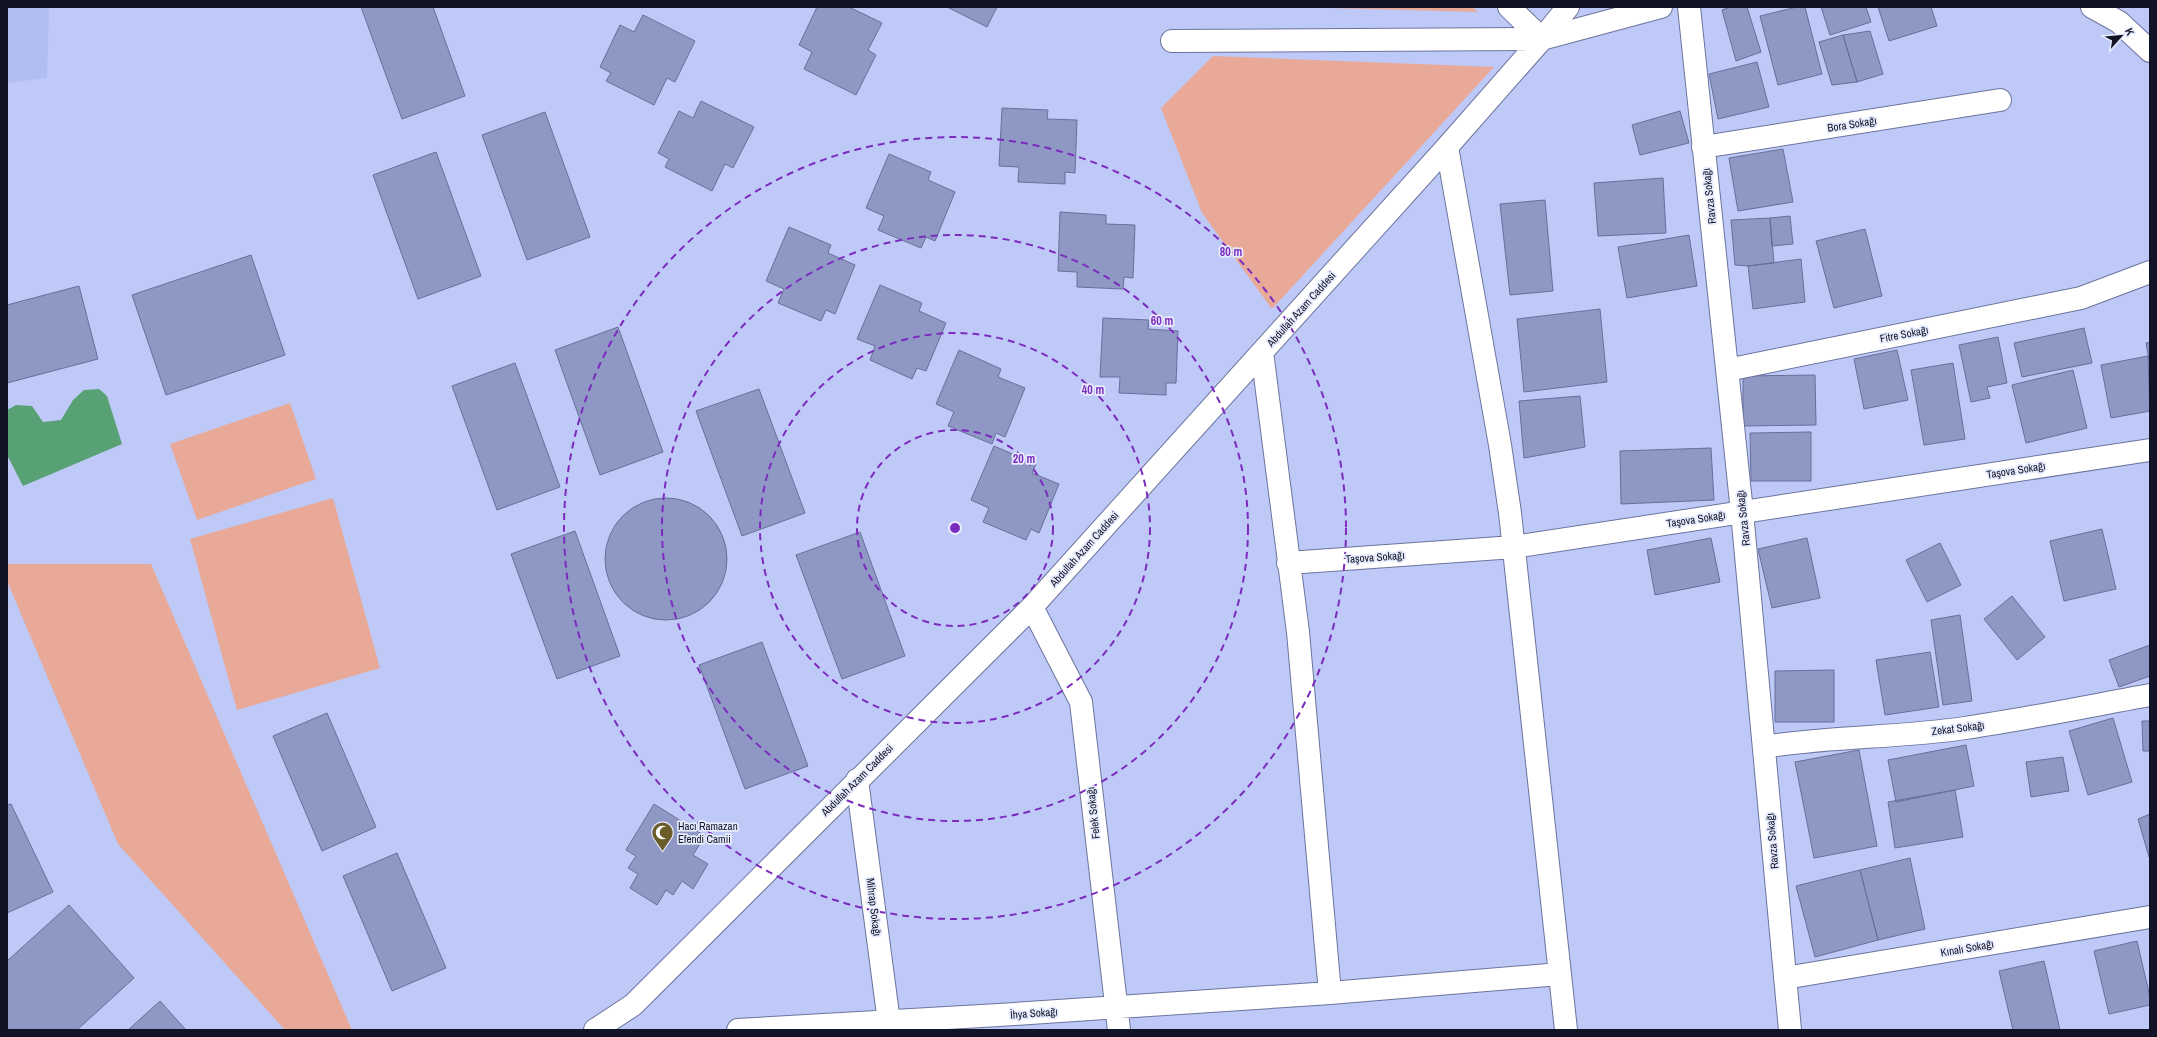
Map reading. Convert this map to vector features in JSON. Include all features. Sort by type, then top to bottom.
[{"type":"main road","points":[[1509,7],[1542,39]]},
{"type":"main road","name":"Abdullah Azam Caddesi","points":[[596,1030],[633,1005],[1032,607],[1448,147],[1568,7]]},
{"type":"main road","points":[[1172,41],[1542,39],[1661,7]]},
{"type":"main road","name":"Ravza Sokağı","points":[[1689,7],[1742,512],[1790,1030]]},
{"type":"main road","points":[[2092,7],[2120,22],[2150,51]]},
{"type":"main road","name":"Bora Sokağı","points":[[1703,147],[2000,100]]},
{"type":"main road","points":[[1448,147],[1500,445],[1514,547],[1566,1030]]},
{"type":"main road","name":"Fitre Sokağı","points":[[1727,370],[2081,298],[2150,272]]},
{"type":"main road","points":[[1262,352],[1298,632],[1330,993]]},
{"type":"main road","name":"Taşova Sokağı","points":[[1288,563],[1514,547],[2150,450]]},
{"type":"main road","name":"Felek Sokağı","points":[[1032,607],[1081,702],[1119,1030]]},
{"type":"main road","name":"Zekat Sokağı","points":[[1764,747],[1795,742],[1855,739],[1965,728],[2150,695]]},
{"type":"main road","name":"Mihrap Sokağı","points":[[857,780],[894,1026]]},
{"type":"main road","name":"Kınalı Sokağı","points":[[1785,978],[2150,916]]},
{"type":"main road","name":"İhya Sokağı","points":[[738,1030],[894,1026],[1560,974]]},
{"type":"shaded area","points":[[7,7],[49,7],[47,78],[7,83]]},
{"type":"shaded area","points":[[1292,7],[1472,7],[1478,12]]},
{"type":"shaded area","points":[[1213,56],[1494,67],[1272,309],[1202,213],[1161,108]]},
{"type":"shaded area","points":[[99,389],[107,396],[122,444],[23,486],[7,455],[7,410],[16,405],[32,406],[43,422],[61,420],[73,400],[84,390]]},
{"type":"shaded area","points":[[290,403],[316,479],[197,520],[170,444]]},
{"type":"shaded area","points":[[333,498],[380,668],[237,710],[190,539]]},
{"type":"shaded area","points":[[7,564],[151,564],[352,1030],[285,1030],[118,844],[7,581]]},
{"type":"building","points":[[361,7],[433,7],[465,96],[402,119]]},
{"type":"building","points":[[817,7],[849,7],[882,23],[868,50],[876,55],[856,95],[804,69],[812,52],[799,45]]},
{"type":"building","points":[[947,7],[997,7],[987,27]]},
{"type":"building","points":[[1730,7],[1747,7],[1761,52],[1736,61],[1722,10]]},
{"type":"building","points":[[1797,7],[1805,7],[1822,74],[1778,85],[1760,16]]},
{"type":"building","points":[[1821,7],[1866,7],[1871,22],[1830,35]]},
{"type":"building","points":[[1878,7],[1931,7],[1937,26],[1889,41]]},
{"type":"building","points":[[643,15],[695,41],[675,82],[667,78],[654,105],[606,81],[611,73],[600,67],[620,25],[634,32]]},
{"type":"building","points":[[1870,31],[1883,74],[1857,82],[1843,35]]},
{"type":"building","points":[[1843,35],[1857,82],[1832,85],[1819,42]]},
{"type":"building","points":[[1757,62],[1769,107],[1718,119],[1709,74]]},
{"type":"building","points":[[701,101],[754,127],[733,168],[725,164],[712,191],[665,167],[669,159],[658,153],[679,111],[693,118]]},
{"type":"building","points":[[1002,108],[1048,110],[1047,119],[1077,120],[1075,173],[1065,172],[1065,184],[1018,182],[1019,167],[999,166]]},
{"type":"building","points":[[1680,111],[1689,143],[1640,155],[1632,125]]},
{"type":"building","points":[[545,112],[590,237],[527,260],[482,135]]},
{"type":"building","points":[[1783,149],[1793,202],[1738,211],[1729,158]]},
{"type":"building","points":[[436,152],[481,276],[418,299],[373,175]]},
{"type":"building","points":[[889,154],[931,172],[928,180],[955,192],[935,241],[926,237],[921,248],[878,230],[884,216],[866,208]]},
{"type":"building","points":[[1663,178],[1666,233],[1598,236],[1594,183]]},
{"type":"building","points":[[1545,200],[1553,291],[1510,295],[1500,204]]},
{"type":"building","points":[[1060,212],[1106,215],[1106,224],[1135,225],[1133,278],[1124,277],[1123,289],[1077,287],[1077,272],[1058,271]]},
{"type":"building","points":[[1790,216],[1793,244],[1772,246],[1770,218]]},
{"type":"building","points":[[1770,218],[1774,263],[1748,266],[1735,265],[1731,220]]},
{"type":"building","points":[[789,227],[831,245],[828,253],[855,265],[835,314],[826,310],[821,321],[778,303],[784,289],[766,281]]},
{"type":"building","points":[[1865,229],[1882,296],[1834,308],[1816,241]]},
{"type":"building","points":[[1689,235],[1697,286],[1627,298],[1618,247]]},
{"type":"building","points":[[251,255],[285,355],[166,395],[132,295]]},
{"type":"building","points":[[1801,259],[1805,302],[1753,309],[1748,266]]},
{"type":"building","points":[[880,285],[922,303],[919,311],[946,323],[926,371],[917,368],[912,379],[870,360],[875,346],[857,339]]},
{"type":"building","points":[[79,286],[98,359],[7,383],[7,305]]},
{"type":"building","points":[[1600,309],[1607,382],[1524,392],[1517,319]]},
{"type":"building","points":[[1103,318],[1149,320],[1148,329],[1178,331],[1176,383],[1166,383],[1166,395],[1119,393],[1120,377],[1100,377]]},
{"type":"building","points":[[618,327],[663,452],[600,475],[555,350]]},
{"type":"building","points":[[2084,328],[2092,363],[2022,377],[2014,343]]},
{"type":"building","points":[[1998,337],[2007,383],[1987,387],[1990,398],[1971,402],[1959,345]]},
{"type":"building","points":[[2150,342],[2150,365],[2146,343]]},
{"type":"building","points":[[959,350],[1001,369],[998,377],[1025,388],[1005,437],[996,433],[992,444],[948,426],[954,412],[936,404]]},
{"type":"building","points":[[1897,350],[1908,400],[1864,409],[1854,359]]},
{"type":"building","points":[[2148,356],[2150,411],[2111,418],[2101,365]]},
{"type":"building","points":[[515,363],[560,487],[497,510],[452,386]]},
{"type":"building","points":[[1953,363],[1965,439],[1924,445],[1911,370]]},
{"type":"building","points":[[2073,370],[2087,428],[2026,443],[2012,385]]},
{"type":"building","points":[[1815,375],[1816,425],[1743,426],[1743,376]]},
{"type":"building","points":[[759,389],[805,513],[742,536],[696,411]]},
{"type":"building","points":[[1580,396],[1585,447],[1524,458],[1519,401]]},
{"type":"building","points":[[1811,432],[1811,481],[1751,481],[1750,433]]},
{"type":"building","points":[[994,446],[1036,464],[1032,473],[1059,484],[1039,533],[1031,529],[1026,540],[983,522],[989,508],[971,500]]},
{"type":"building","points":[[1711,448],[1714,500],[1621,504],[1620,451]]},
{"type":"building","points":[[666,498],[678,499],[689,503],[700,508],[709,516],[717,525],[722,536],[726,547],[726,571],[722,582],[717,593],[709,602],[700,610],[689,615],[678,619],[666,620],[654,619],[643,615],[632,610],[623,602],[615,593],[610,582],[606,571],[605,559],[606,547],[610,536],[615,525],[623,516],[632,508],[643,503],[654,499]]},
{"type":"building","points":[[2102,529],[2116,589],[2064,601],[2050,541]]},
{"type":"building","points":[[575,531],[620,656],[557,679],[511,554]]},
{"type":"building","points":[[860,532],[905,656],[842,679],[796,555]]},
{"type":"building","points":[[1711,538],[1720,582],[1655,595],[1647,550]]},
{"type":"building","points":[[1807,538],[1820,598],[1772,608],[1758,549]]},
{"type":"building","points":[[1940,543],[1961,585],[1927,602],[1906,560]]},
{"type":"building","points":[[2012,596],[2045,637],[2017,660],[1984,619]]},
{"type":"building","points":[[1960,615],[1972,701],[1943,705],[1931,620]]},
{"type":"building","points":[[762,642],[808,766],[745,789],[699,665]]},
{"type":"building","points":[[2150,645],[2150,676],[2119,687],[2109,660]]},
{"type":"building","points":[[1930,652],[1939,707],[1885,715],[1876,660]]},
{"type":"building","points":[[1834,670],[1834,722],[1775,722],[1775,671]]},
{"type":"building","points":[[327,713],[376,827],[322,851],[273,736]]},
{"type":"building","points":[[2113,718],[2132,782],[2088,795],[2069,731]]},
{"type":"building","points":[[2142,721],[2150,721],[2150,751],[2143,751]]},
{"type":"building","points":[[1966,745],[1974,786],[1896,802],[1888,760]]},
{"type":"building","points":[[1859,750],[1877,846],[1814,858],[1795,762]]},
{"type":"building","points":[[2063,757],[2069,791],[2031,797],[2026,762]]},
{"type":"building","points":[[1955,790],[1963,837],[1895,848],[1888,802]]},
{"type":"building","points":[[11,804],[53,892],[7,913],[7,805]]},
{"type":"building","name":"Hacı Ramazan Efendi Camii","points":[[654,804],[705,836],[693,855],[708,864],[693,889],[682,881],[673,895],[666,890],[657,905],[630,888],[638,874],[628,868],[636,856],[626,850]]},
{"type":"building","points":[[2150,814],[2150,857],[2149,857],[2138,819]]},
{"type":"building","points":[[397,853],[446,968],[392,991],[343,876]]},
{"type":"building","points":[[1910,858],[1925,929],[1878,940],[1860,870]]},
{"type":"building","points":[[1860,870],[1878,940],[1815,957],[1796,886]]},
{"type":"building","points":[[69,905],[134,978],[77,1030],[7,1030],[7,961]]},
{"type":"building","points":[[2137,941],[2150,997],[2150,1005],[2109,1014],[2094,951]]},
{"type":"building","points":[[2044,961],[2060,1030],[2013,1030],[1999,971]]},
{"type":"building","points":[[160,1001],[186,1030],[128,1030]]},
{"type":"place","name":"Hacı Ramazan Efendi Camii","points":[[663,852]]}]
